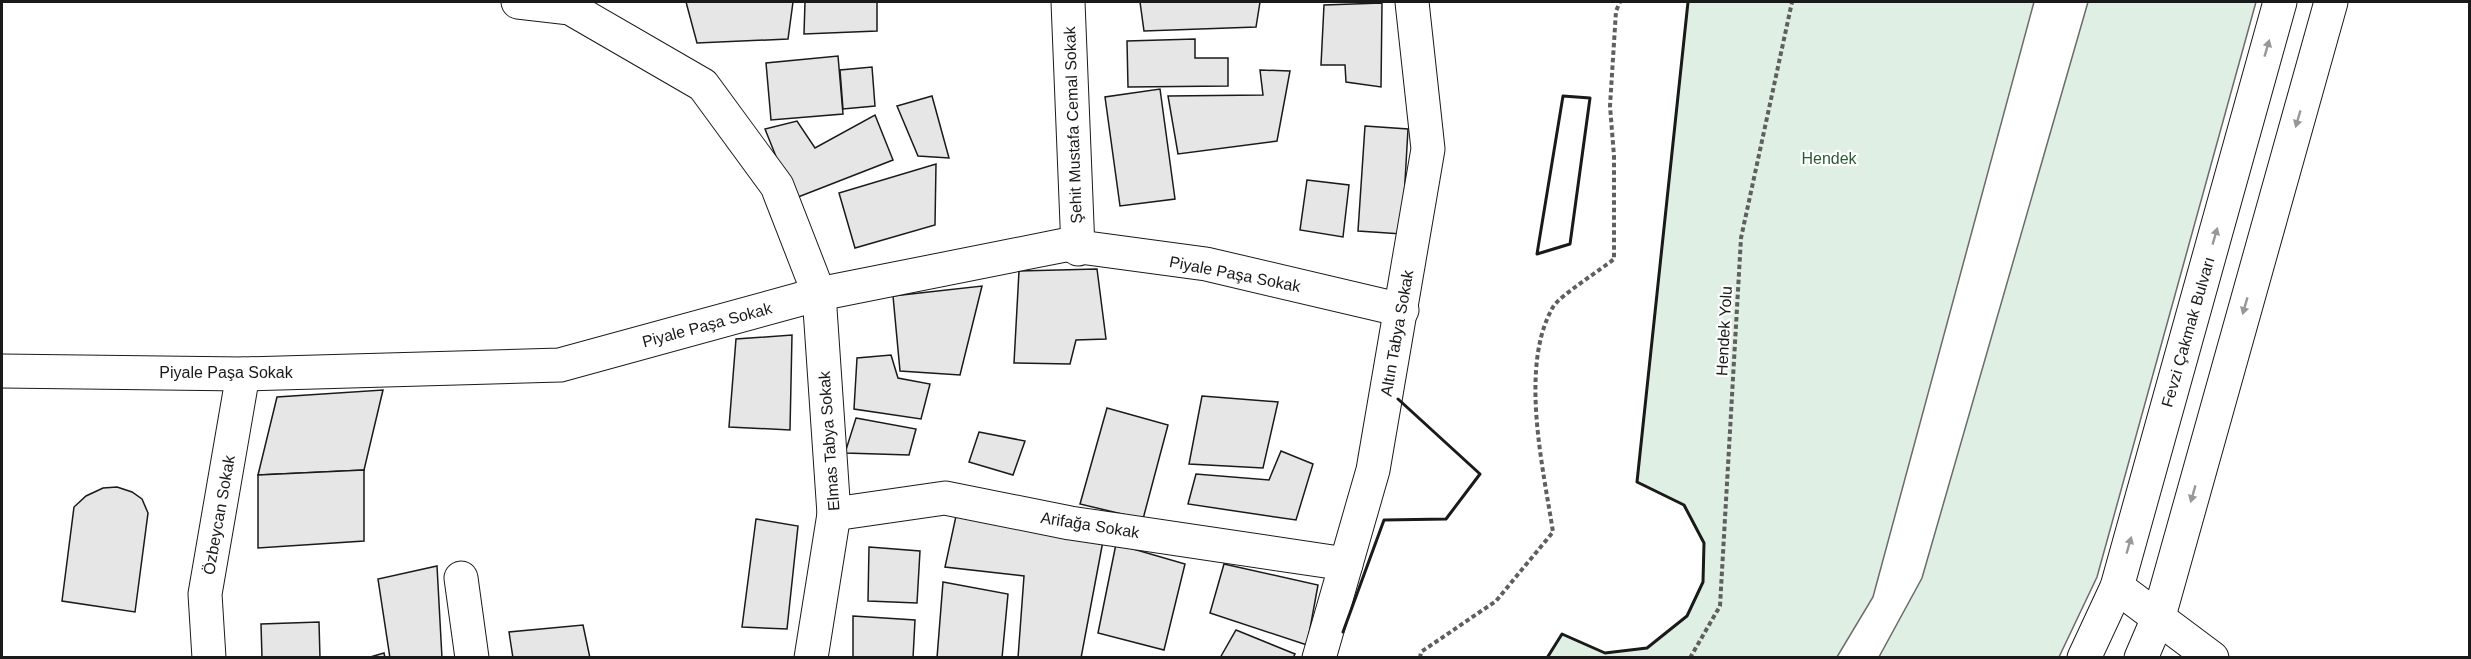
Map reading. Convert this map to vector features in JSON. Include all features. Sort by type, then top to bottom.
[{"type":"street","points":[[518,2],[570,5]]},
{"type":"street","name":"Şehit Mustafa Cemal Sokak","points":[[1068,2],[1078,249]]},
{"type":"street","name":"Altın Tabya Sokak","points":[[1318,657],[1373,470],[1428,149],[1412,2]]},
{"type":"street","name":"Fevzi Çakmak Bulvarı","points":[[2084,657],[2117,587],[2280,2]]},
{"type":"street","points":[[2141,657],[2159,616],[2331,2]]},
{"type":"street","name":"Elmas Tabya Sokak","points":[[570,5],[704,85],[777,186],[819,294],[834,514],[811,657]]},
{"type":"street","name":"Piyale Paşa Sokak","points":[[2,371],[243,374],[561,365],[819,294],[1065,245],[1078,249],[1206,264],[1402,310]]},
{"type":"street","name":"Özbeycan Sokak","points":[[208,657],[205,594],[243,374]]},
{"type":"street","name":"Arifağa Sokak","points":[[834,514],[945,498],[1070,523],[1346,564]]},
{"type":"street","points":[[461,578],[472,657]]},
{"type":"street","points":[[2117,587],[2212,657]]},
{"type":"path","points":[[1420,657],[1421,652],[1496,601],[1553,532],[1540,449],[1534,362],[1553,305],[1614,259],[1614,156],[1610,106],[1616,12],[1620,2]]},
{"type":"path","name":"Hendek Yolu","points":[[1690,657],[1720,606],[1741,238],[1792,2]]},
{"type":"green space","name":"Hendek","points":[[1688,2],[2034,2],[1873,597],[1837,657],[1547,657],[1562,634],[1605,653],[1647,648],[1687,616],[1703,582],[1704,543],[1684,505],[1637,482]]},
{"type":"green space","points":[[2088,2],[2256,2],[2097,577],[2059,657],[1879,657],[1922,578]]},
{"type":"building","points":[[686,2],[793,2],[788,39],[697,43]]},
{"type":"building","points":[[805,2],[877,2],[877,31],[804,34]]},
{"type":"building","points":[[1140,2],[1260,2],[1256,27],[1144,31]]},
{"type":"building","points":[[1382,3],[1381,87],[1346,82],[1345,65],[1321,65],[1324,5]]},
{"type":"building","points":[[1195,39],[1195,58],[1228,58],[1228,86],[1128,87],[1127,41]]},
{"type":"building","points":[[838,56],[843,114],[771,120],[766,63]]},
{"type":"building","points":[[872,67],[875,106],[843,109],[840,70]]},
{"type":"building","points":[[1260,70],[1290,71],[1277,141],[1178,154],[1168,96],[1263,95]]},
{"type":"building","points":[[1160,89],[1175,199],[1120,206],[1105,97]]},
{"type":"building","points":[[932,96],[949,158],[918,156],[897,106]]},
{"type":"building","points":[[875,115],[893,160],[793,199],[765,129],[797,121],[815,148]]},
{"type":"building","points":[[1365,126],[1408,129],[1402,234],[1358,231]]},
{"type":"building","points":[[936,164],[935,225],[855,248],[839,193]]},
{"type":"building","points":[[1307,180],[1349,185],[1343,237],[1300,230]]},
{"type":"building","points":[[1097,269],[1106,339],[1076,340],[1070,364],[1014,363],[1019,271]]},
{"type":"building","points":[[982,286],[960,375],[900,371],[893,296]]},
{"type":"building","points":[[792,335],[790,430],[729,427],[736,339]]},
{"type":"building","points":[[891,355],[898,378],[930,384],[921,419],[854,409],[857,358]]},
{"type":"building","points":[[383,390],[364,470],[258,475],[277,397]]},
{"type":"building","points":[[1202,396],[1278,402],[1263,468],[1189,464]]},
{"type":"building","points":[[1107,408],[1168,425],[1143,519],[1080,504]]},
{"type":"building","points":[[856,418],[916,429],[909,455],[845,453]]},
{"type":"building","points":[[979,432],[1025,441],[1013,475],[969,462]]},
{"type":"building","points":[[1281,451],[1313,464],[1296,520],[1188,504],[1196,474],[1269,480]]},
{"type":"building","points":[[364,470],[364,541],[258,548],[258,475]]},
{"type":"building","points":[[117,487],[132,492],[142,499],[148,513],[135,612],[62,601],[74,507],[86,496],[103,488]]},
{"type":"building","points":[[956,516],[1103,541],[1081,658],[1018,658],[1024,576],[945,567]]},
{"type":"building","points":[[756,519],[798,526],[787,629],[742,627]]},
{"type":"building","points":[[1116,544],[1185,564],[1164,650],[1098,633]]},
{"type":"building","points":[[869,547],[920,551],[917,603],[868,601]]},
{"type":"building","points":[[1224,564],[1318,585],[1307,645],[1210,613]]},
{"type":"building","points":[[437,566],[442,658],[390,658],[378,579]]},
{"type":"building","points":[[943,582],[1008,594],[1002,658],[937,658]]},
{"type":"building","points":[[853,616],[915,620],[913,658],[853,658]]},
{"type":"building","points":[[319,622],[320,658],[262,658],[261,624]]},
{"type":"building","points":[[583,625],[590,658],[513,658],[509,632]]},
{"type":"building","points":[[1236,630],[1295,654],[1293,658],[1220,658]]},
{"type":"building","points":[[384,653],[385,658],[367,658]]},
{"type":"wall","points":[[1547,658],[1562,634],[1605,653],[1647,648],[1687,616],[1703,582],[1704,543],[1684,505],[1637,482],[1688,2]]},
{"type":"wall","points":[[1563,96],[1590,98],[1570,244],[1537,254],[1563,96]]},
{"type":"wall","points":[[1343,632],[1384,520],[1446,519],[1480,474],[1398,399]]}]
